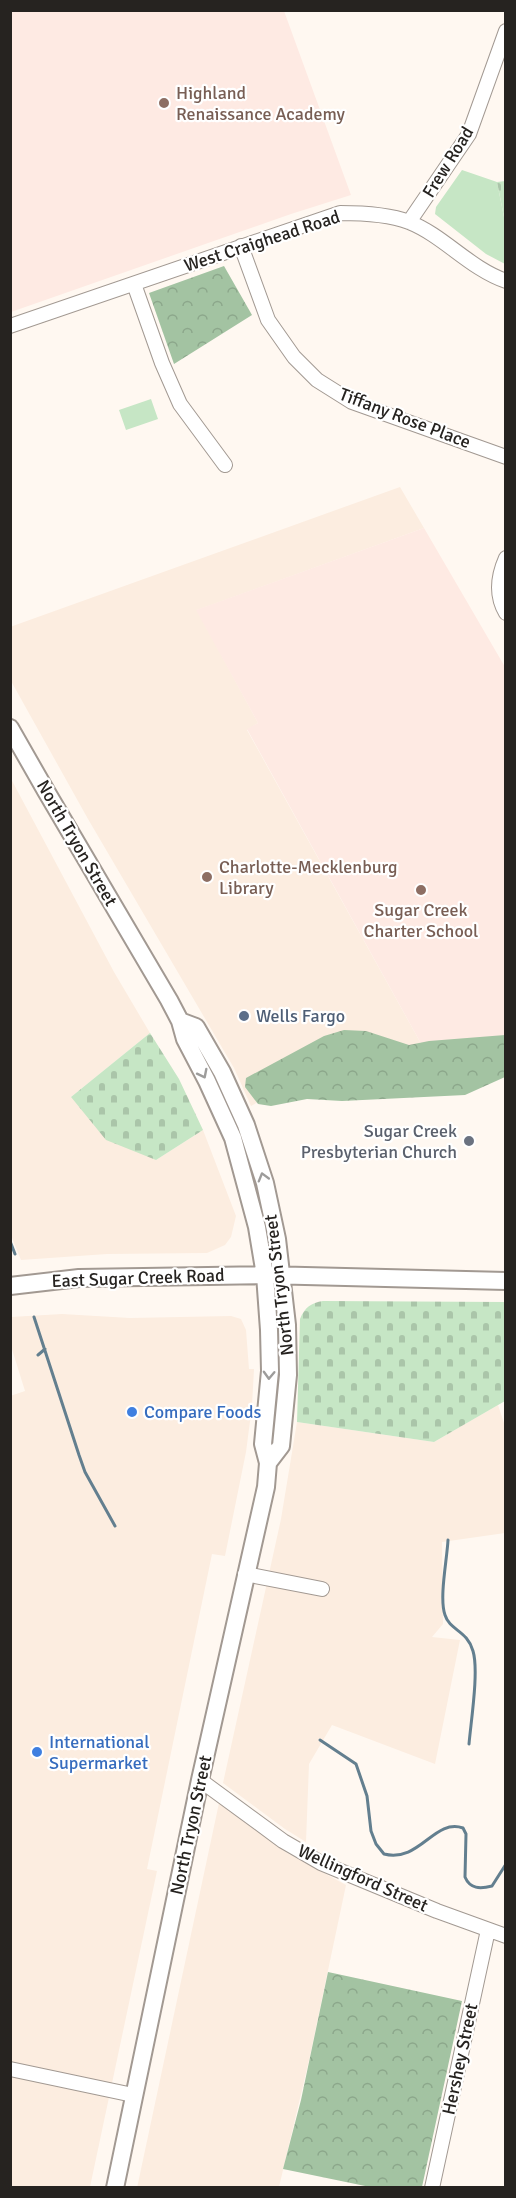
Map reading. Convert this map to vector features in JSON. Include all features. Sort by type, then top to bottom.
[{"type":"main road","name":"North Tryon Street","points":[[10,728],[180,1021],[196,1027],[222,1072],[246,1125],[272,1212],[270,1371],[263,1444],[268,1463],[266,1487],[200,1780],[115,2187]]},
{"type":"main road","name":"East Sugar Creek Road","points":[[10,1286],[79,1278],[273,1275],[506,1281]]},
{"type":"street","name":"Frew Road","points":[[409,222],[469,134],[500,65],[506,31]]},
{"type":"street","name":"West Craighead Road","points":[[10,326],[340,213],[362,213],[409,222],[473,264],[506,281]]},
{"type":"street","name":"Tiffany Rose Place","points":[[241,246],[268,320],[294,357],[317,380],[352,402],[506,457]]},
{"type":"street","points":[[134,284],[162,363],[180,404],[225,465]]},
{"type":"street","points":[[506,558],[498,588],[506,613]]},
{"type":"street","points":[[245,1574],[322,1589]]},
{"type":"street","name":"Wellingford Street","points":[[200,1780],[283,1842],[321,1863],[506,1936]]},
{"type":"street","name":"Hershey Street","points":[[432,2187],[488,1930]]},
{"type":"street","points":[[10,2069],[133,2095]]},
{"type":"shaded area","name":"Highland Renaissance Academy","points":[[10,11],[284,11],[351,195],[11,312]]},
{"type":"shaded area","points":[[400,487],[424,528],[197,610],[258,723],[247,730],[429,1058],[366,1041],[251,1106],[234,1068],[88,819],[11,681],[10,627]]},
{"type":"shaded area","name":"Sugar Creek Charter School","points":[[424,528],[505,667],[505,1051],[429,1058],[247,729],[258,723],[196,610]]},
{"type":"shaded area","points":[[10,777],[114,972],[150,1033],[71,1097],[156,1160],[203,1130],[236,1216],[231,1237],[225,1245],[207,1253],[107,1254],[21,1260],[10,1233]]},
{"type":"shaded area","points":[[62,1314],[130,1318],[231,1316],[241,1319],[246,1330],[249,1369],[254,1369],[252,1406],[246,1452],[225,1556],[212,1554],[147,1869],[157,1871],[90,2187],[11,2187],[10,1396],[25,1391],[11,1346],[11,1317]]},
{"type":"shaded area","points":[[498,1405],[505,1426],[505,1533],[442,1542],[443,1624],[432,1637],[460,1640],[435,1764],[332,1725],[309,1764],[306,1842],[223,1783],[281,1519],[297,1422],[434,1442]]},
{"type":"shaded area","points":[[219,1803],[287,1853],[346,1885],[310,2056],[279,2187],[137,2188]]},
{"type":"green space","points":[[462,170],[497,182],[505,222],[505,264],[486,254],[435,214],[436,207]]},
{"type":"green space","points":[[506,181],[505,222],[497,182]]},
{"type":"green space","points":[[224,266],[252,315],[174,364],[149,293]]},
{"type":"green space","points":[[151,399],[158,419],[126,430],[119,410]]},
{"type":"green space","points":[[344,1030],[366,1031],[409,1045],[429,1041],[505,1035],[505,1077],[465,1095],[342,1101],[307,1099],[271,1106],[258,1104],[245,1087],[246,1078],[324,1036]]},
{"type":"green space","points":[[150,1033],[179,1079],[203,1130],[156,1160],[106,1140],[71,1097]]},
{"type":"green space","points":[[323,1301],[505,1302],[505,1401],[434,1442],[297,1422],[300,1319],[309,1306]]},
{"type":"green space","points":[[328,1972],[462,2001],[422,2187],[370,2187],[283,2169],[301,2100]]},
{"type":"waterway","points":[[10,1241],[15,1254]]},
{"type":"waterway","points":[[34,1317],[85,1472],[115,1526]]},
{"type":"waterway","points":[[38,1355],[45,1349]]},
{"type":"waterway","points":[[448,1540],[443,1608],[447,1620],[467,1639],[475,1660],[469,1744]]},
{"type":"waterway","points":[[320,1740],[356,1764],[367,1796],[371,1831],[376,1844],[384,1854],[397,1855],[407,1852],[443,1829],[453,1827],[463,1828],[466,1834],[465,1877],[470,1884],[480,1888],[492,1886],[506,1864]]},
{"type":"place","name":"Highland Renaissance Academy","points":[[164,103]]},
{"type":"place","name":"Charlotte-Mecklenburg Library","points":[[207,877]]},
{"type":"place","name":"Sugar Creek Charter School","points":[[421,890]]},
{"type":"place","name":"Wells Fargo","points":[[244,1016]]},
{"type":"place","name":"Sugar Creek Presbyterian Church","points":[[469,1141]]},
{"type":"place","name":"Compare Foods","points":[[132,1412]]},
{"type":"place","name":"International Supermarket","points":[[37,1752]]}]
